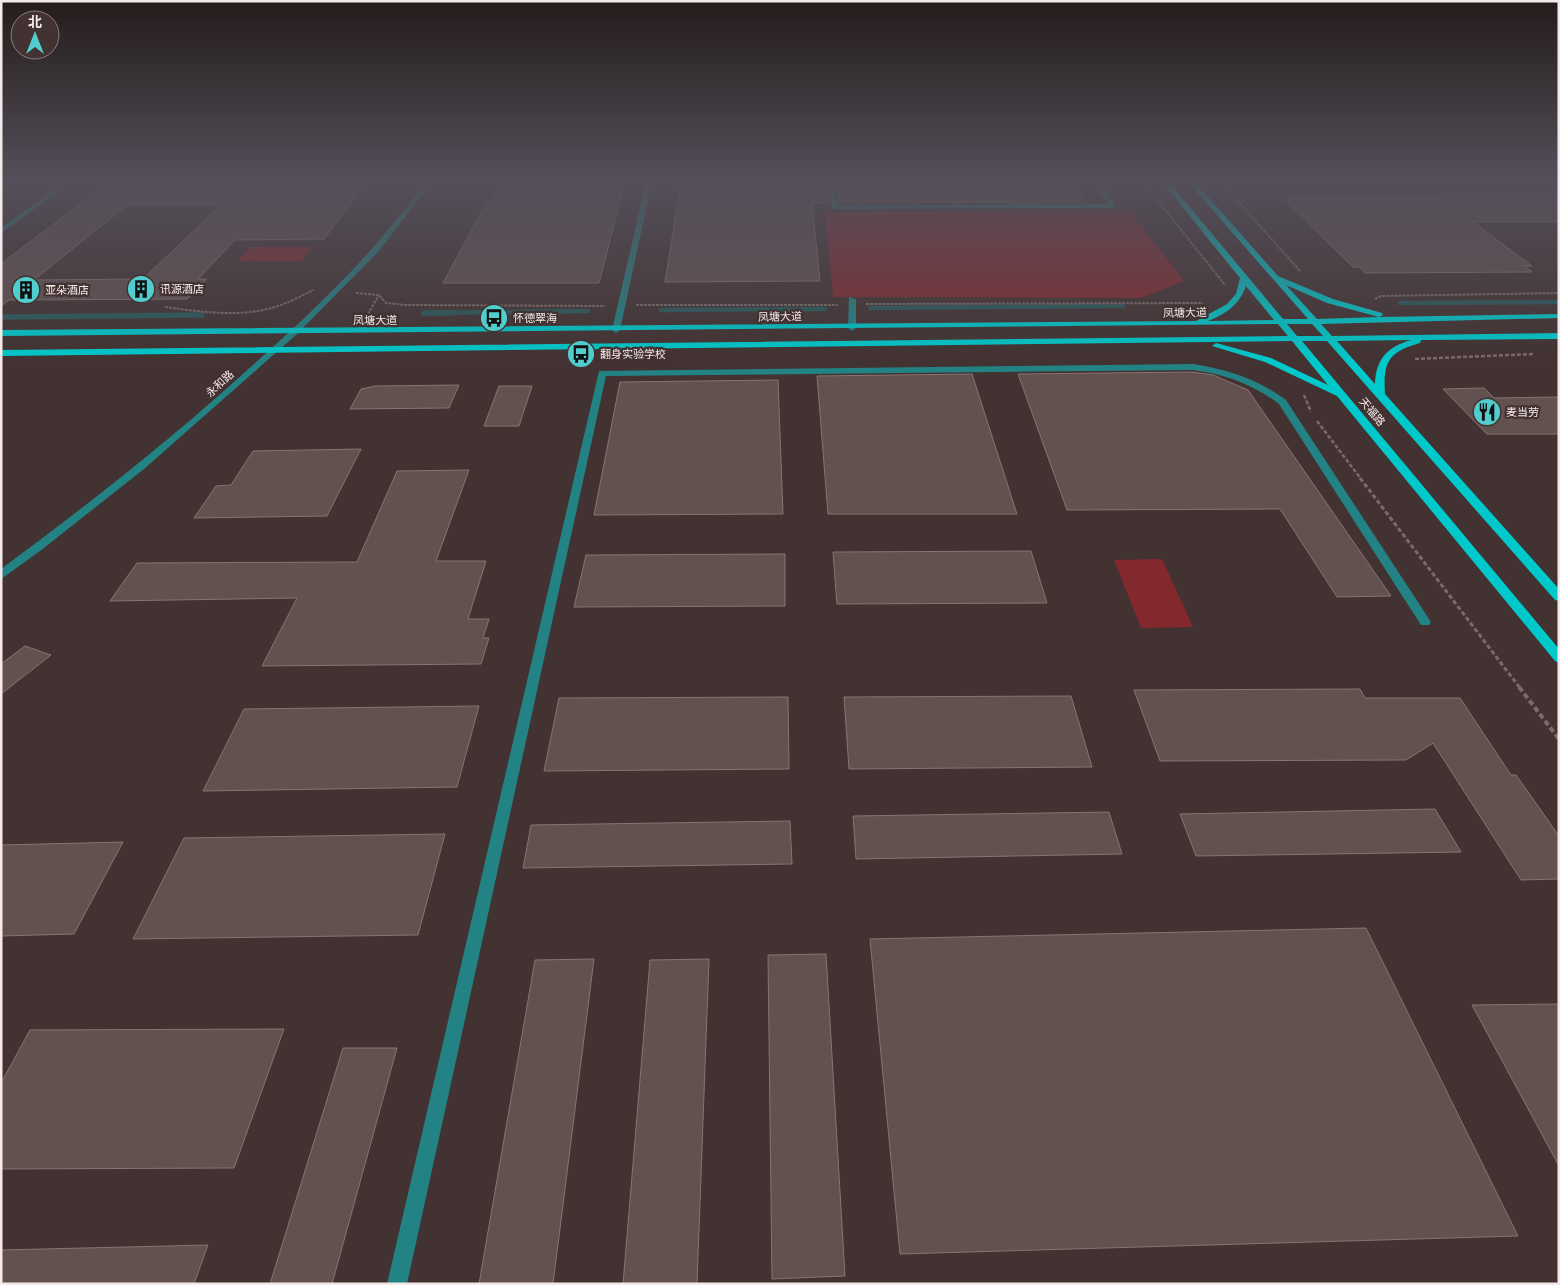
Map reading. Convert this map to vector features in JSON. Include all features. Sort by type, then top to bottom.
[{"type":"main road","name":"天福路","points":[[1215,242],[1559,658]]},
{"type":"main road","name":"天福路","points":[[1244,242],[1559,597]]},
{"type":"main road","points":[[1273,275],[1323,298],[1353,309],[1394,317],[1429,319]]},
{"type":"main road","points":[[1185,324],[1215,315],[1227,308],[1237,300],[1243,290],[1244,277]]},
{"type":"main road","name":"凤塘大道","points":[[1,334],[852,328],[1185,324],[1559,316]]},
{"type":"main road","points":[[1,353],[602,345],[1189,342],[1559,336]]},
{"type":"main road","points":[[1380,395],[1380,367],[1386,357],[1397,348],[1438,337]]},
{"type":"main road","points":[[1189,342],[1243,352],[1265,359],[1342,395]]},
{"type":"street","name":"永和路","points":[[1,575],[130,478],[208,412],[297,331],[365,262],[382,242]]},
{"type":"street","points":[[616,330],[636,242]]},
{"type":"street","points":[[852,302],[852,328]]},
{"type":"street","points":[[397,1284],[602,373],[1193,367],[1212,369],[1272,393],[1283,402],[1425,622]]},
{"type":"path","points":[[1191,242],[1237,300]]},
{"type":"path","points":[[1272,242],[1303,274]]},
{"type":"path","points":[[165,307],[221,312],[256,310],[276,307],[318,289]]},
{"type":"path","points":[[351,293],[379,295],[386,303],[406,305],[622,306],[852,302],[1216,302],[1227,308]]},
{"type":"path","points":[[1353,309],[1368,306],[1382,296],[1559,293]]},
{"type":"path","points":[[1301,389],[1311,413],[1559,739]]},
{"type":"shaded area","points":[[828,242],[1154,242],[1184,281],[1141,298],[833,297]]},
{"type":"shaded area","points":[[250,247],[313,247],[301,261],[237,261]]},
{"type":"shaded area","points":[[1162,559],[1193,627],[1141,628],[1114,560]]},
{"type":"building","points":[[30,242],[81,242],[34,280],[143,279],[182,242],[233,242],[198,279],[207,279],[187,299],[9,300],[1,306],[1,264]]},
{"type":"building","points":[[465,242],[610,242],[599,283],[443,283]]},
{"type":"building","points":[[671,242],[816,242],[820,281],[665,282]]},
{"type":"building","points":[[1328,242],[1500,242],[1532,266],[1524,266],[1532,272],[1365,273],[1359,267],[1353,267]]},
{"type":"building","points":[[1193,372],[1213,375],[1248,390],[1391,596],[1337,597],[1280,509],[1067,510],[1018,374]]},
{"type":"building","points":[[972,374],[1017,514],[828,514],[817,376]]},
{"type":"building","points":[[778,380],[783,514],[594,515],[620,382]]},
{"type":"building","points":[[459,385],[449,408],[350,409],[361,389],[376,386]]},
{"type":"building","points":[[499,386],[532,386],[519,426],[484,426]]},
{"type":"building","points":[[1484,388],[1494,398],[1559,397],[1559,434],[1487,434],[1443,389]]},
{"type":"building","points":[[361,449],[327,516],[194,518],[216,486],[231,485],[253,451]]},
{"type":"building","points":[[469,470],[436,561],[486,561],[468,619],[489,619],[483,638],[489,638],[481,664],[262,666],[297,598],[110,601],[137,563],[357,562],[397,471]]},
{"type":"building","points":[[1031,551],[1047,603],[837,604],[833,552]]},
{"type":"building","points":[[785,554],[785,606],[574,607],[586,555]]},
{"type":"building","points":[[25,646],[51,655],[1,694],[1,664]]},
{"type":"building","points":[[1360,689],[1365,698],[1460,698],[1511,775],[1516,775],[1559,836],[1559,879],[1521,880],[1433,743],[1406,760],[1160,761],[1134,690]]},
{"type":"building","points":[[1071,696],[1092,767],[849,769],[844,697]]},
{"type":"building","points":[[788,697],[789,769],[544,771],[559,698]]},
{"type":"building","points":[[479,706],[457,787],[203,791],[244,709]]},
{"type":"building","points":[[1435,809],[1461,852],[1196,856],[1180,814]]},
{"type":"building","points":[[1109,812],[1122,854],[856,859],[853,816]]},
{"type":"building","points":[[790,821],[792,864],[523,868],[531,825]]},
{"type":"building","points":[[445,834],[418,935],[133,939],[184,838]]},
{"type":"building","points":[[123,842],[74,934],[1,936],[1,845]]},
{"type":"building","points":[[1366,928],[1518,1236],[900,1254],[870,939]]},
{"type":"building","points":[[826,954],[845,1276],[772,1279],[768,955]]},
{"type":"building","points":[[594,959],[553,1284],[479,1284],[535,960]]},
{"type":"building","points":[[709,959],[697,1284],[623,1284],[650,960]]},
{"type":"building","points":[[1559,1004],[1559,1166],[1472,1005]]},
{"type":"building","points":[[284,1029],[234,1168],[1,1169],[1,1083],[30,1030]]},
{"type":"building","points":[[343,1048],[397,1048],[332,1284],[270,1284]]},
{"type":"building","points":[[208,1245],[194,1284],[1,1284],[1,1250]]},
{"type":"waterway","points":[[1400,303],[1559,302]]},
{"type":"waterway","points":[[870,308],[1123,306]]},
{"type":"waterway","points":[[661,310],[825,309]]},
{"type":"waterway","points":[[453,313],[424,313],[588,311]]},
{"type":"waterway","points":[[1,317],[202,315]]},
{"type":"place","name":"讯源酒店","points":[[141,289]]},
{"type":"place","name":"亚朵酒店","points":[[26,290]]},
{"type":"place","name":"怀德翠海","points":[[494,318]]},
{"type":"place","name":"翻身实验学校","points":[[581,354]]},
{"type":"place","name":"麦当劳","points":[[1487,412]]}]
